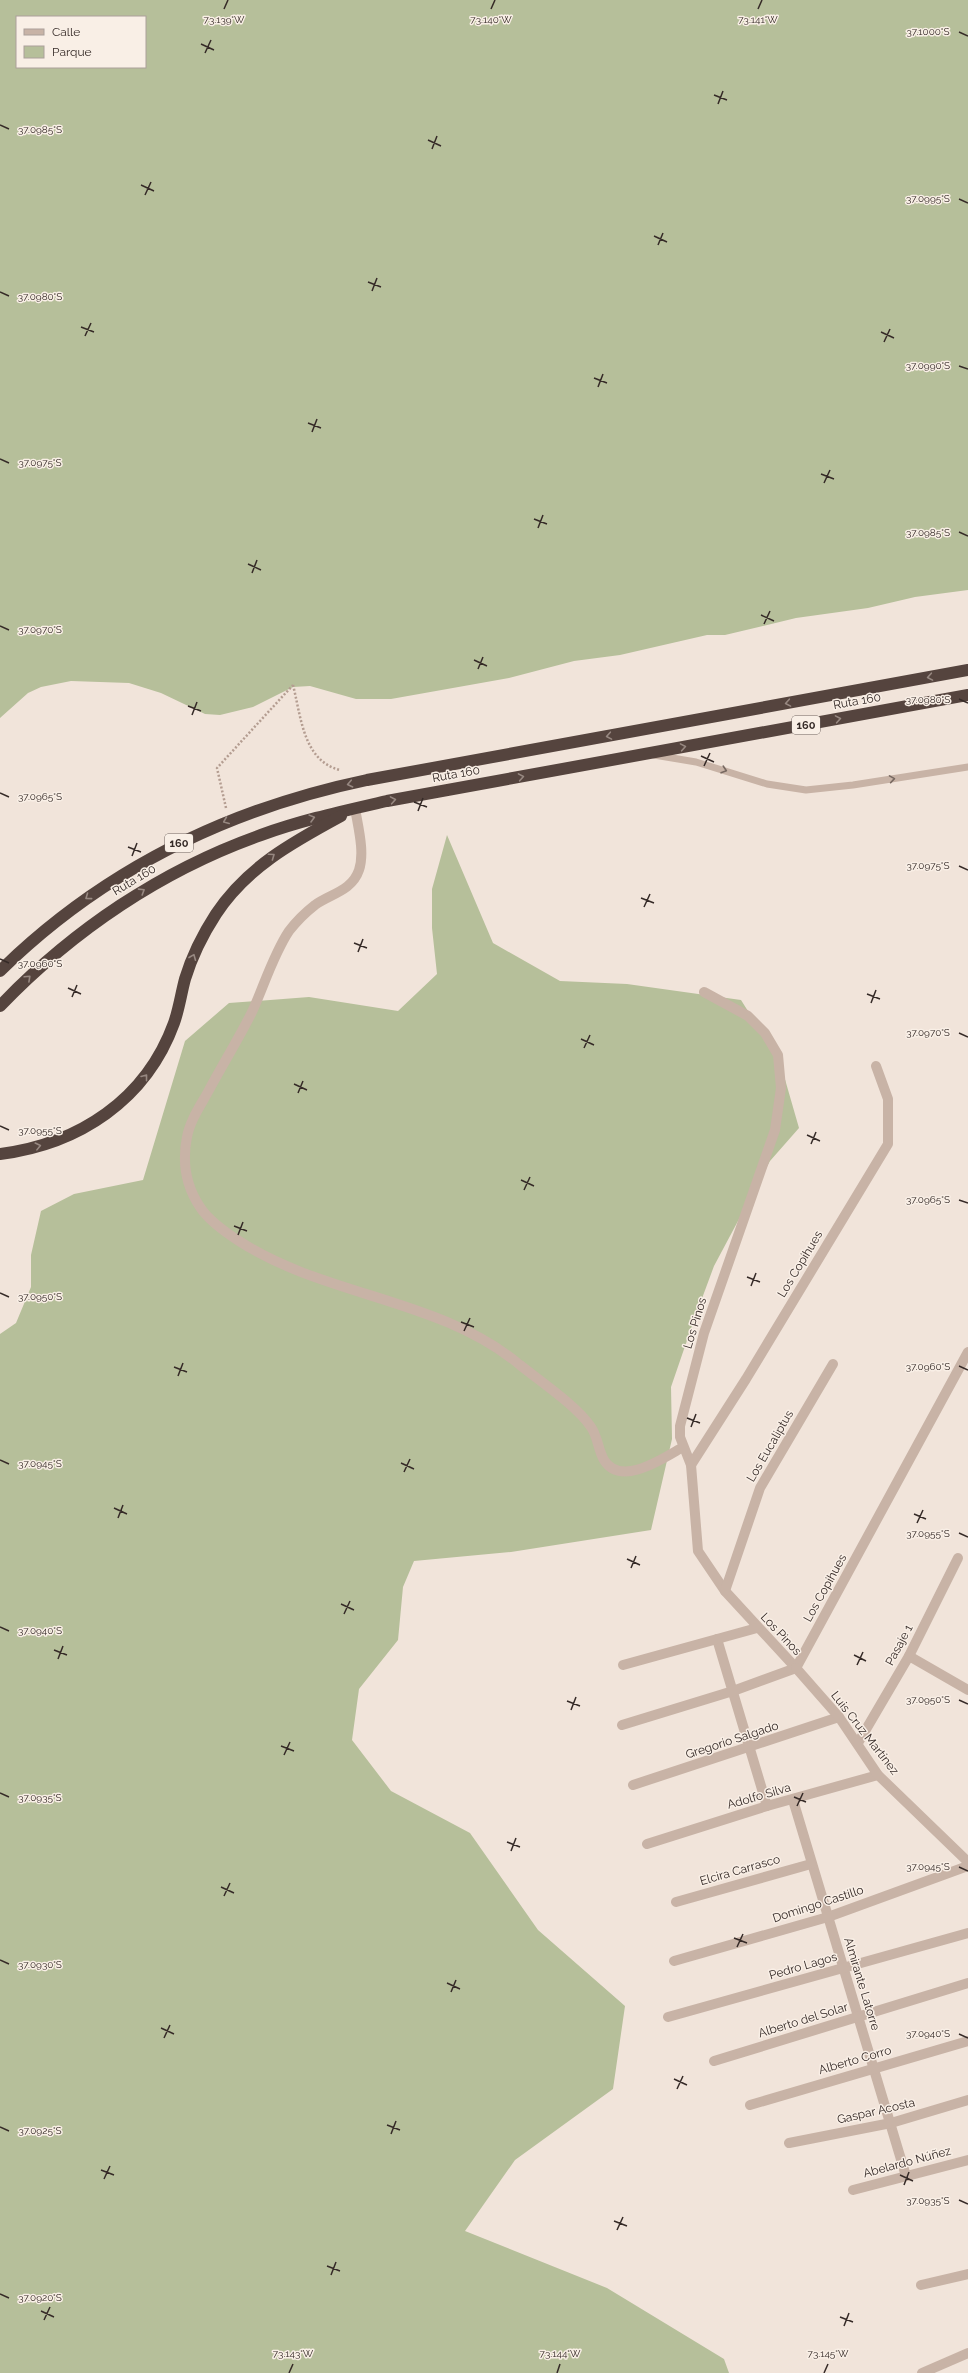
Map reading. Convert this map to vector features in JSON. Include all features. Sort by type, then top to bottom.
[{"type":"highway","name":"Ruta 160","points":[[0,971],[58,919],[112,880],[162,851],[229,820],[302,795],[367,780],[968,670]]},
{"type":"highway","name":"Ruta 160","points":[[0,1006],[70,941],[150,886],[196,862],[242,842],[295,823],[355,808],[968,696]]},
{"type":"highway","points":[[0,1154],[60,1140],[82,1130],[120,1104],[144,1078],[159,1057],[174,1021],[194,956],[204,934],[232,894],[249,875],[273,855],[355,808]]},
{"type":"street","points":[[355,808],[360,841],[358,872],[349,885],[336,895],[317,904],[289,931],[252,1012],[196,1112],[187,1135],[184,1157],[186,1178],[192,1196],[203,1212],[222,1230],[253,1250],[299,1271],[430,1316],[465,1330],[510,1356],[578,1413],[590,1426],[604,1460],[612,1469],[622,1472],[641,1470],[683,1447]]},
{"type":"street","name":"Los Pinos","points":[[704,992],[748,1016],[765,1033],[778,1055],[781,1088],[775,1130],[704,1332],[680,1426],[680,1437],[691,1465],[698,1551],[725,1591],[757,1628],[796,1668]]},
{"type":"street","name":"Los Copihues","points":[[691,1465],[750,1373],[888,1144],[888,1099],[876,1066]]},
{"type":"street","name":"Los Copihues","points":[[796,1668],[968,1352]]},
{"type":"street","name":"Los Eucaliptus","points":[[725,1591],[760,1488],[833,1364]]},
{"type":"street","name":"Pasaje 1","points":[[858,1743],[909,1656],[958,1558]]},
{"type":"street","points":[[623,1665],[757,1628]]},
{"type":"street","points":[[717,1639],[767,1806]]},
{"type":"street","points":[[909,1656],[968,1690]]},
{"type":"street","points":[[622,1725],[733,1691],[796,1668]]},
{"type":"street","name":"Luis Cruz Martínez","points":[[796,1668],[839,1717],[858,1743],[878,1775],[968,1862]]},
{"type":"street","name":"Gregorio Salgado","points":[[633,1785],[750,1748],[839,1717]]},
{"type":"street","name":"Adolfo Silva","points":[[647,1844],[767,1806],[878,1775]]},
{"type":"street","name":"Almirante Latorre","points":[[792,1800],[906,2176]]},
{"type":"street","name":"Elcira Carrasco","points":[[676,1902],[811,1864]]},
{"type":"street","name":"Domingo Castillo","points":[[674,1961],[828,1917],[968,1866]]},
{"type":"street","name":"Pedro Lagos","points":[[668,2017],[968,1933]]},
{"type":"street","name":"Alberto del Solar","points":[[714,2061],[968,1983]]},
{"type":"street","name":"Alberto Corro","points":[[750,2105],[968,2040]]},
{"type":"street","name":"Gaspar Acosta","points":[[789,2143],[891,2123],[968,2100]]},
{"type":"street","name":"Abelardo Núñez","points":[[853,2190],[968,2160]]},
{"type":"street","points":[[921,2285],[968,2274]]},
{"type":"street","points":[[922,2373],[968,2353]]},
{"type":"lane","points":[[645,754],[696,762],[767,784],[806,790],[847,786],[968,768]]},
{"type":"path","points":[[229,820],[217,768],[293,685],[309,746],[324,763],[343,771]]},
{"type":"green space","points":[[0,0],[968,0],[968,590],[915,597],[868,608],[796,618],[725,635],[707,635],[620,655],[574,661],[509,678],[391,699],[356,699],[310,686],[293,687],[253,707],[220,715],[205,714],[161,693],[129,683],[71,681],[41,687],[28,693],[0,718]]},
{"type":"green space","points":[[447,835],[493,943],[560,981],[627,984],[741,1000],[780,1062],[799,1128],[770,1161],[714,1266],[694,1320],[671,1387],[672,1439],[651,1530],[511,1552],[414,1561],[403,1587],[398,1640],[359,1689],[352,1740],[391,1791],[470,1833],[538,1930],[625,2006],[613,2089],[515,2160],[465,2231],[607,2288],[724,2359],[729,2373],[0,2373],[0,1334],[16,1323],[31,1287],[31,1255],[41,1211],[74,1194],[143,1180],[185,1041],[229,1003],[309,997],[398,1011],[437,974],[432,928],[432,889]]}]
